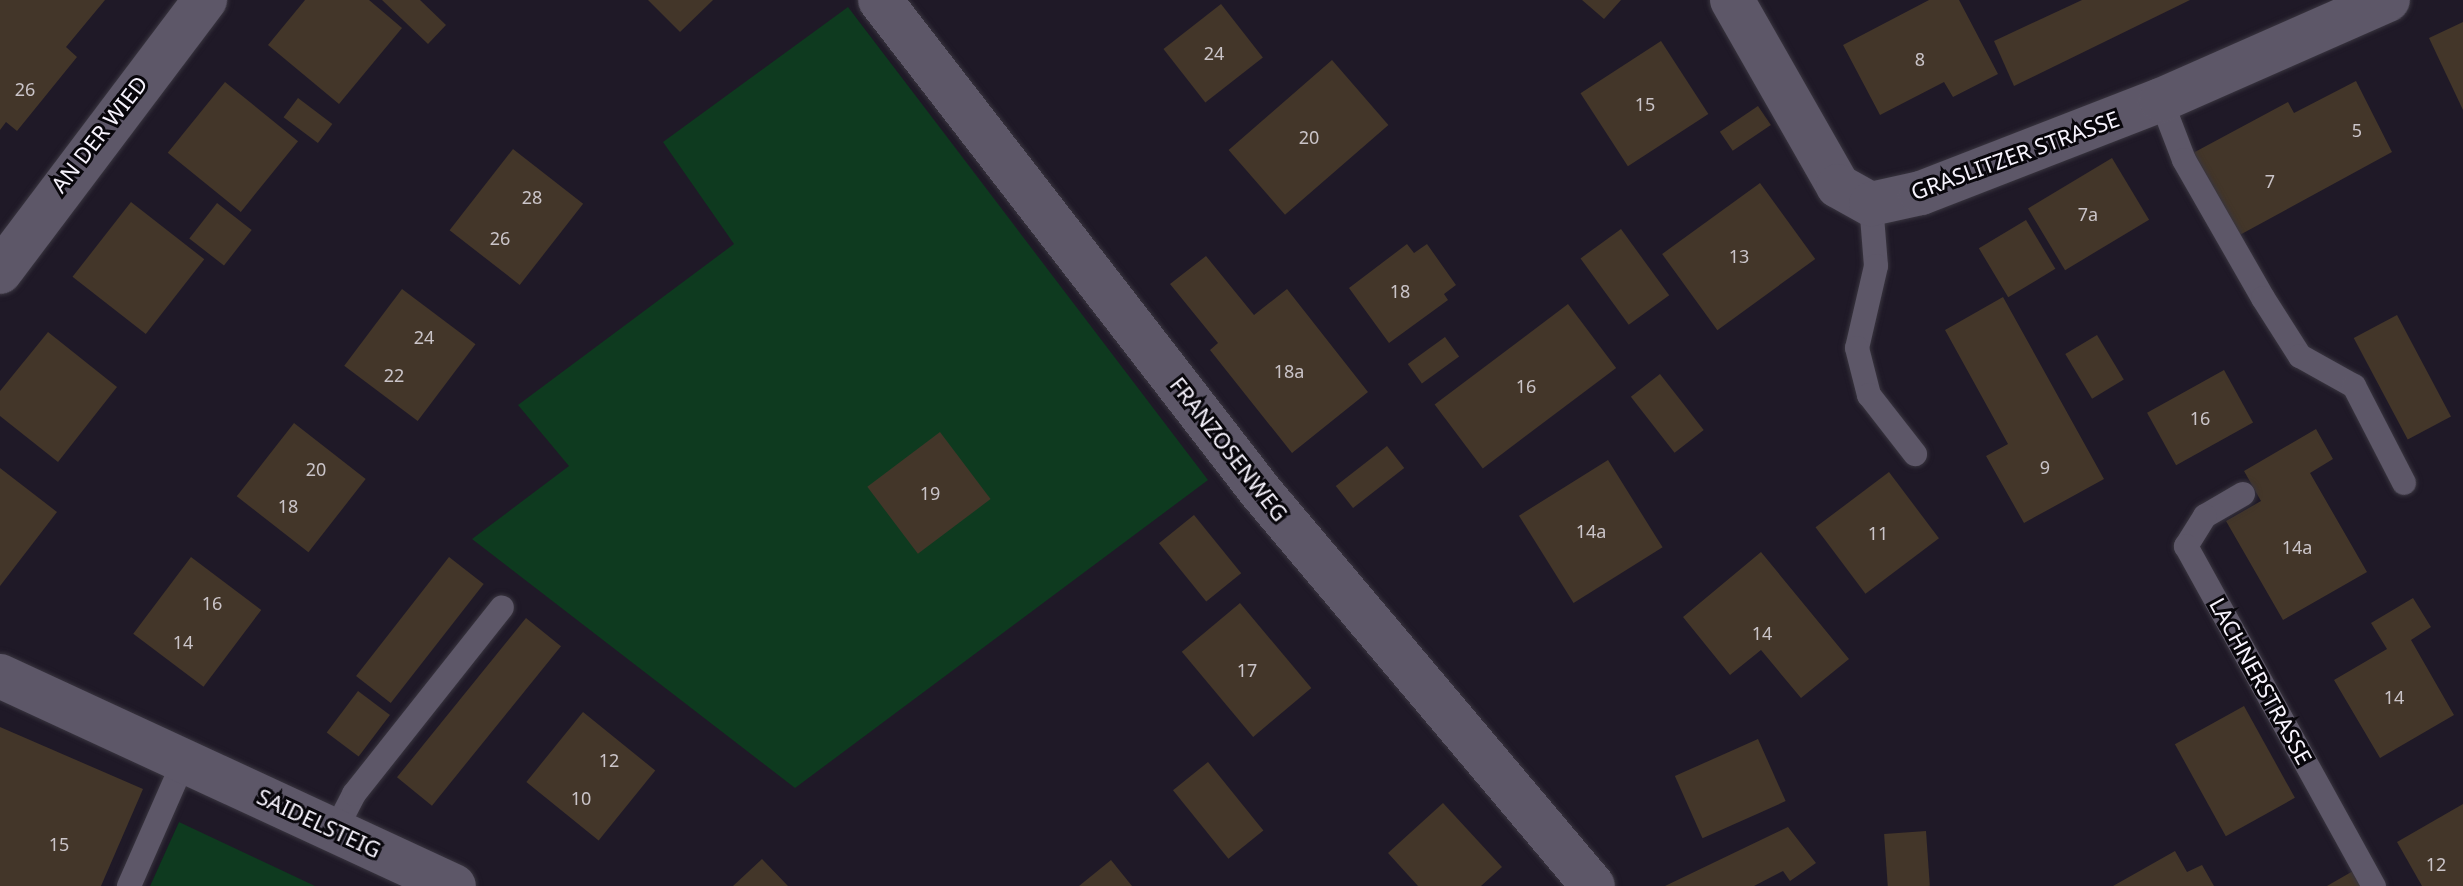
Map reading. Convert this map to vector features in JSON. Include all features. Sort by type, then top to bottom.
[{"type":"street","name":"AN DER WIED","points":[[0,272],[205,0]]},
{"type":"street","name":"FRANZOSENWEG","points":[[880,0],[1261,492],[1593,886]]},
{"type":"street","points":[[1732,0],[1838,186],[1871,204]]},
{"type":"street","name":"GRASLITZER STRASSE","points":[[1871,204],[1921,193],[2161,100],[2388,0]]},
{"type":"street","name":"SAIDELSTEIG","points":[[0,676],[454,886]]},
{"type":"lane","points":[[2161,100],[2184,160],[2270,309],[2300,356],[2354,386],[2404,483]]},
{"type":"lane","points":[[1871,204],[1876,266],[1857,348],[1869,395],[1915,454]]},
{"type":"lane","name":"LACHNERSTRASSE","points":[[2243,494],[2205,516],[2186,546],[2374,886]]},
{"type":"lane","points":[[335,831],[354,794],[502,607]]},
{"type":"lane","points":[[129,886],[184,761]]},
{"type":"green space","points":[[848,7],[1208,480],[795,788],[472,539],[569,466],[518,405],[734,244],[663,142]]},
{"type":"green space","points":[[179,822],[315,886],[150,886]]},
{"type":"building","points":[[0,0],[105,0],[66,47],[77,57],[17,131],[6,122],[0,130]]},
{"type":"building","points":[[305,0],[369,0],[402,28],[339,104],[268,45]]},
{"type":"building","points":[[382,0],[420,0],[446,25],[428,44]]},
{"type":"building","points":[[648,0],[713,0],[680,32]]},
{"type":"building","points":[[1582,0],[1621,0],[1604,19]]},
{"type":"building","points":[[1929,0],[1959,0],[1998,74],[1953,97],[1944,82],[1880,115],[1843,45]]},
{"type":"building","points":[[2082,0],[2190,0],[2014,86],[1994,41]]},
{"type":"building","points":[[1221,4],[1263,58],[1205,103],[1163,49]]},
{"type":"building","points":[[2463,22],[2463,110],[2429,38]]},
{"type":"building","points":[[1661,41],[1708,114],[1628,166],[1580,93]]},
{"type":"building","points":[[1332,60],[1388,125],[1285,215],[1229,150]]},
{"type":"building","points":[[2356,81],[2392,152],[2236,237],[2193,153],[2288,102],[2294,113]]},
{"type":"building","points":[[225,82],[298,141],[241,212],[168,153]]},
{"type":"building","points":[[298,98],[332,124],[318,143],[284,117]]},
{"type":"building","points":[[1758,106],[1771,125],[1733,151],[1720,132]]},
{"type":"building","points":[[513,149],[583,204],[520,285],[450,230]]},
{"type":"building","points":[[2112,158],[2149,220],[2065,270],[2028,208]]},
{"type":"building","points":[[1760,183],[1815,259],[1717,330],[1662,254]]},
{"type":"building","points":[[131,202],[204,259],[146,334],[73,277]]},
{"type":"building","points":[[217,203],[252,230],[224,266],[189,238]]},
{"type":"building","points":[[2026,220],[2055,269],[2008,297],[1979,248]]},
{"type":"building","points":[[1621,229],[1669,295],[1629,325],[1581,258]]},
{"type":"building","points":[[1407,244],[1414,253],[1427,244],[1456,285],[1444,294],[1448,300],[1389,343],[1349,288]]},
{"type":"building","points":[[1206,256],[1254,315],[1287,289],[1368,392],[1292,453],[1210,350],[1218,343],[1170,284]]},
{"type":"building","points":[[402,289],[475,344],[418,421],[344,366]]},
{"type":"building","points":[[2003,297],[2104,479],[2024,523],[1986,456],[2008,444],[1945,330]]},
{"type":"building","points":[[1568,304],[1616,368],[1483,468],[1435,405]]},
{"type":"building","points":[[2397,315],[2451,417],[2408,440],[2354,338]]},
{"type":"building","points":[[48,332],[117,387],[58,462],[0,416],[0,391]]},
{"type":"building","points":[[2097,335],[2124,380],[2092,399],[2065,354]]},
{"type":"building","points":[[1445,337],[1459,356],[1422,383],[1408,364]]},
{"type":"building","points":[[2224,370],[2253,422],[2176,465],[2147,413]]},
{"type":"building","points":[[1660,374],[1704,430],[1675,453],[1631,397]]},
{"type":"building","points":[[294,423],[366,479],[308,552],[237,496]]},
{"type":"building","points":[[2316,429],[2333,459],[2310,473],[2367,572],[2283,620],[2226,521],[2261,501],[2244,471]]},
{"type":"building","points":[[940,432],[991,499],[918,554],[867,487]]},
{"type":"building","points":[[1387,446],[1404,468],[1353,508],[1336,486]]},
{"type":"building","points":[[1608,460],[1663,547],[1574,603],[1519,516]]},
{"type":"building","points":[[0,468],[57,512],[0,586]]},
{"type":"building","points":[[1889,472],[1939,538],[1865,594],[1816,527]]},
{"type":"building","points":[[1194,515],[1241,573],[1206,602],[1159,543]]},
{"type":"building","points":[[1761,552],[1849,659],[1801,698],[1761,650],[1730,675],[1683,617]]},
{"type":"building","points":[[191,557],[261,610],[204,687],[133,634]]},
{"type":"building","points":[[449,557],[484,584],[391,703],[356,676]]},
{"type":"building","points":[[2413,598],[2431,627],[2411,640],[2454,715],[2380,758],[2334,680],[2387,649],[2371,623]]},
{"type":"building","points":[[1240,603],[1311,688],[1253,737],[1182,652]]},
{"type":"building","points":[[526,618],[561,646],[432,806],[397,777]]},
{"type":"building","points":[[358,691],[390,715],[359,757],[327,733]]},
{"type":"building","points":[[2244,706],[2295,798],[2226,836],[2175,744]]},
{"type":"building","points":[[583,712],[655,771],[599,840],[526,782]]},
{"type":"building","points":[[0,727],[143,789],[101,886],[0,886]]},
{"type":"building","points":[[1758,739],[1786,801],[1703,838],[1675,776]]},
{"type":"building","points":[[1208,762],[1263,830],[1228,859],[1173,790]]},
{"type":"building","points":[[1443,803],[1502,867],[1481,886],[1418,886],[1388,853]]},
{"type":"building","points":[[2463,804],[2463,886],[2422,886],[2397,842]]},
{"type":"building","points":[[1788,827],[1816,863],[1790,881],[1783,871],[1754,886],[1665,886]]},
{"type":"building","points":[[1926,831],[1930,886],[1888,886],[1884,834]]},
{"type":"building","points":[[2175,851],[2187,872],[2202,865],[2214,886],[2113,886]]},
{"type":"building","points":[[762,859],[788,886],[733,886]]},
{"type":"building","points":[[1111,860],[1132,886],[1079,886]]},
{"type":"building","points":[[2353,871],[2361,886],[2327,886]]}]
